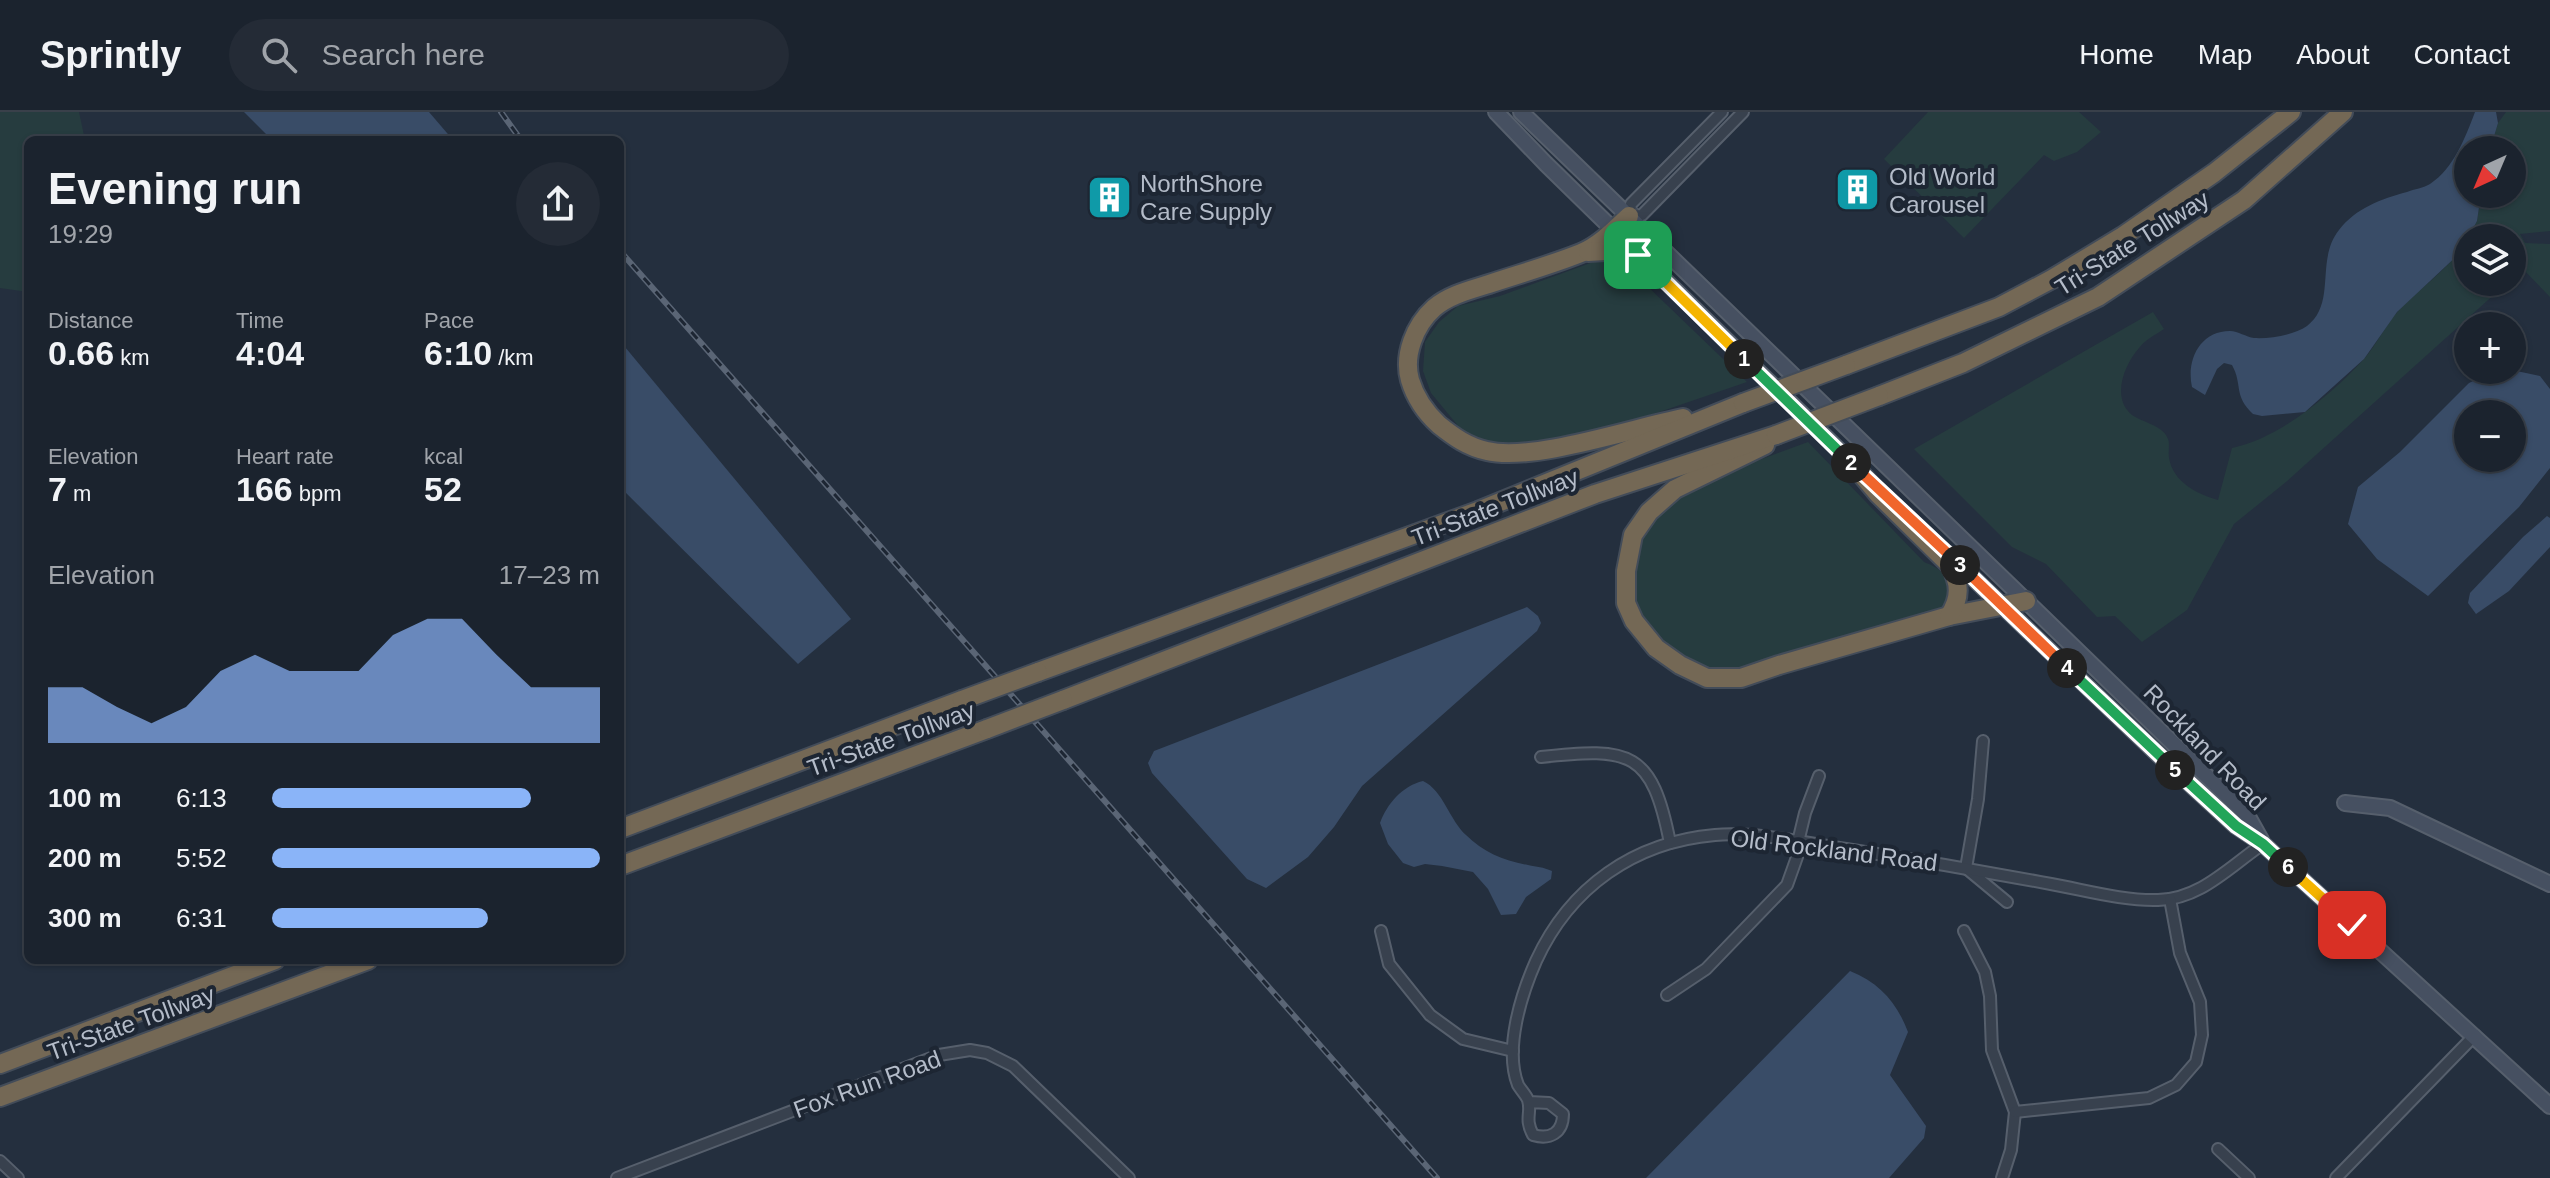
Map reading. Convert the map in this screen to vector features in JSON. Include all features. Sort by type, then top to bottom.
[{"type":"highway","name":"Tri-State Tollway","points":[[624,827],[1478,511],[1734,406],[1999,307],[2123,236],[2214,173],[2291,112]]},
{"type":"highway","name":"Tri-State Tollway","points":[[624,865],[1063,700],[1560,507],[1738,445],[1776,435],[1963,363],[2098,297],[2244,200],[2343,112]]},
{"type":"highway","points":[[1629,216],[1597,245],[1581,253],[1457,294],[1437,305],[1427,315],[1412,341],[1408,358],[1409,377],[1415,392],[1433,420],[1457,440],[1487,451],[1515,453],[1561,446],[1734,406]]},
{"type":"highway","points":[[1581,253],[1622,250],[1638,255]]},
{"type":"highway","points":[[1776,435],[1761,449],[1675,489],[1649,512],[1633,535],[1626,571],[1626,603],[1634,621],[1656,648],[1680,665],[1707,678],[1741,678],[1949,616],[2026,601]]},
{"type":"highway","points":[[1852,463],[1878,494],[1950,565],[1957,580],[1958,596],[1949,616]]},
{"type":"highway","name":"Tri-State Tollway","points":[[0,1064],[264,964]]},
{"type":"highway","name":"Tri-State Tollway","points":[[0,1097],[357,964]]},
{"type":"main road","name":"Rockland Road","points":[[1496,112],[1613,231],[1852,463],[2224,816],[2263,844]]},
{"type":"main road","name":"Rockland Road","points":[[1521,112],[2247,815],[2263,844]]},
{"type":"main road","points":[[2345,803],[2390,808],[2550,884]]},
{"type":"main road","points":[[2263,844],[2550,1106]]},
{"type":"street","points":[[1722,112],[1631,204],[1629,216],[1642,215],[1743,112]]},
{"type":"street","points":[[1687,147],[1697,158]]},
{"type":"street","points":[[1983,741],[1978,799],[1966,868],[2007,902]]},
{"type":"street","points":[[1541,757],[1587,752],[1636,762],[1649,775],[1658,793],[1670,843]]},
{"type":"street","points":[[1667,995],[1706,969],[1787,885],[1797,857],[1805,813],[1819,776]]},
{"type":"street","name":"Old Rockland Road","points":[[1529,1102],[1518,1085],[1513,1051],[1531,973],[1552,931],[1584,892],[1633,856],[1670,843],[1717,835],[1798,842],[1966,868],[2107,895],[2157,900],[2187,895],[2205,886],[2263,844]]},
{"type":"street","points":[[2015,1112],[2149,1098],[2176,1085],[2196,1062],[2202,1035],[2200,1002],[2180,953],[2170,899]]},
{"type":"street","points":[[1381,931],[1389,964],[1430,1015],[1463,1039],[1513,1051]]},
{"type":"street","points":[[1964,931],[1985,972],[1990,996],[1992,1050],[2015,1112],[2011,1150],[2002,1178]]},
{"type":"street","points":[[2336,1178],[2475,1035]]},
{"type":"street","name":"Fox Run Road","points":[[617,1178],[939,1055],[970,1050],[987,1053],[1013,1066],[1129,1178]]},
{"type":"street","points":[[2218,1149],[2249,1178]]},
{"type":"street","points":[[0,1161],[18,1178]]},
{"type":"green space","points":[[0,112],[79,112],[84,136],[24,136],[24,291],[0,288]]},
{"type":"green space","points":[[1928,112],[2079,112],[2101,132],[2077,152],[2054,161],[2044,155],[1964,238],[1884,159]]},
{"type":"green space","points":[[2506,112],[2550,112],[2550,231],[2526,233],[2526,224],[2475,224],[2479,208],[2526,208],[2526,136],[2494,136]]},
{"type":"green space","points":[[2526,243],[2550,244],[2550,297],[2526,272]]},
{"type":"green space","points":[[1616,256],[1747,382],[1636,420],[1553,441],[1507,448],[1464,433],[1431,393],[1423,371],[1425,342],[1439,322],[1458,306],[1500,296]]},
{"type":"green space","points":[[2454,258],[2454,296],[2492,296],[2475,312],[2454,312],[2454,331],[2286,482],[2234,524],[2187,610],[2142,642],[2115,616],[2097,617],[2046,564],[2012,547],[1914,449],[2153,312],[2164,329],[2141,345],[2129,363],[2122,382],[2122,400],[2132,415],[2166,435],[2175,474],[2194,490],[2218,500],[2232,448],[2250,443],[2286,425],[2336,386],[2364,359],[2400,309]]},
{"type":"green space","points":[[1808,442],[1924,562],[1942,572],[1952,590],[1948,601],[1932,621],[1708,676],[1672,657],[1626,600],[1632,551],[1659,509],[1724,473]]},
{"type":"water","points":[[244,112],[429,112],[450,136],[268,136]]},
{"type":"water","points":[[2475,112],[2496,112],[2498,123],[2494,136],[2465,136]]},
{"type":"water","points":[[2454,158],[2454,208],[2479,208],[2475,224],[2454,224],[2454,259],[2397,312],[2364,359],[2305,412],[2253,414],[2240,395],[2232,365],[2224,363],[2217,369],[2205,395],[2192,387],[2193,357],[2211,336],[2230,331],[2254,338],[2267,338],[2289,334],[2307,326],[2321,306],[2332,242],[2346,222],[2370,205],[2425,187],[2446,170]]},
{"type":"water","points":[[624,346],[851,619],[798,664],[624,491]]},
{"type":"water","points":[[2526,373],[2540,376],[2550,389],[2550,468],[2519,507],[2428,596],[2377,559],[2348,524],[2358,487],[2400,452],[2468,384],[2526,384]]},
{"type":"water","points":[[2547,516],[2550,518],[2550,547],[2509,591],[2476,614],[2468,603],[2470,593]]},
{"type":"water","points":[[1527,607],[1541,623],[1537,631],[1362,786],[1334,827],[1308,857],[1266,888],[1247,879],[1152,773],[1148,763],[1154,751]]},
{"type":"water","points":[[1423,781],[1436,791],[1460,829],[1479,846],[1502,858],[1552,871],[1551,879],[1526,897],[1516,914],[1501,915],[1488,889],[1473,872],[1425,864],[1414,867],[1403,863],[1388,844],[1380,823],[1387,809],[1402,791]]},
{"type":"water","points":[[1850,971],[1879,988],[1904,1022],[1908,1032],[1890,1075],[1926,1126],[1924,1138],[1889,1178],[1646,1178]]},
{"type":"railway","points":[[501,112],[518,136]]},
{"type":"railway","points":[[624,256],[1437,1178]]},
{"type":"place","name":"Old World Carousel","points":[[1858,190]]},
{"type":"place","name":"NorthShore Care Supply","points":[[1109,197]]},
{"type":"route","points":[[1638,255],[2165,761],[2352,925]]}]
